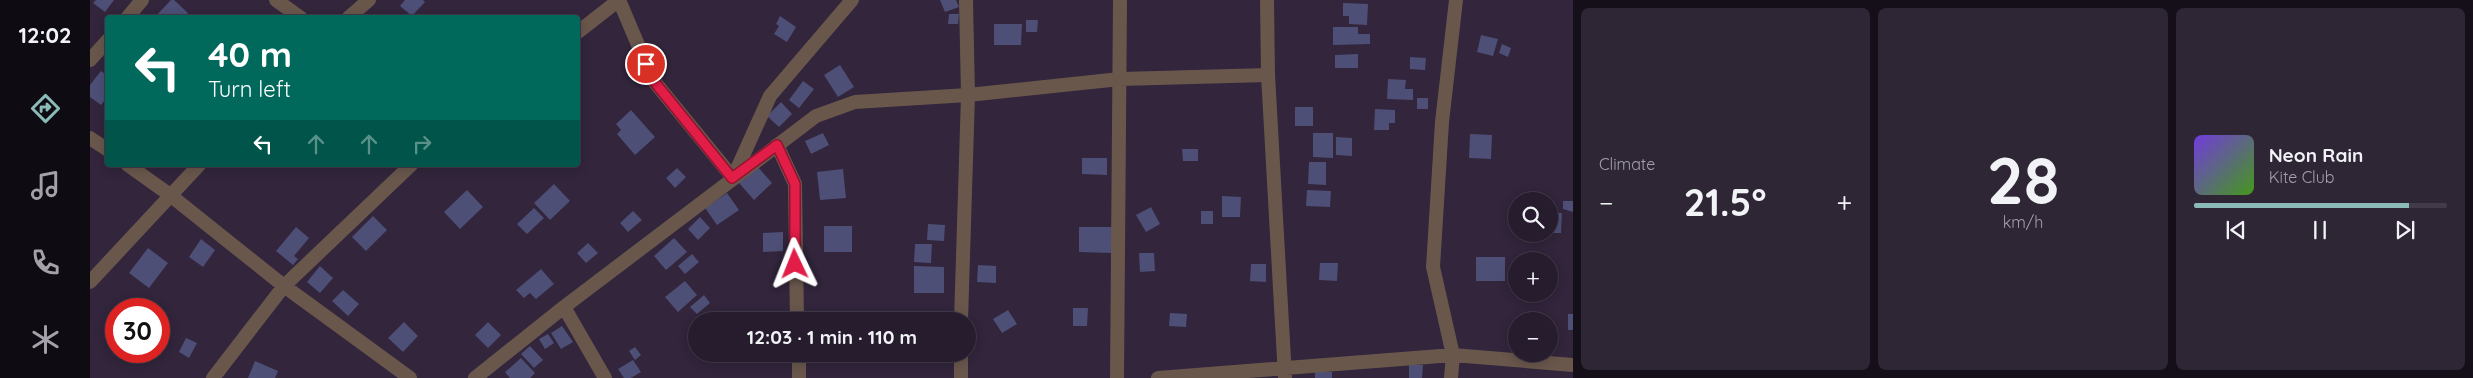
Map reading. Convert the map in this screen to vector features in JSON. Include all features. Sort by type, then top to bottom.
[{"type":"street","points":[[130,15],[142,0]]},
{"type":"street","points":[[276,0],[297,15]]},
{"type":"street","points":[[352,15],[369,0]]},
{"type":"street","points":[[580,30],[619,0],[653,80],[732,178]]},
{"type":"street","points":[[732,178],[770,96],[852,0]]},
{"type":"street","points":[[961,312],[968,95],[966,0]]},
{"type":"street","points":[[1118,378],[1120,0]]},
{"type":"street","points":[[1266,0],[1268,75],[1285,373]]},
{"type":"street","points":[[1451,378],[1453,355],[1433,267],[1442,122],[1456,0]]},
{"type":"street","points":[[90,60],[105,43]]},
{"type":"street","points":[[474,378],[732,178],[816,116],[855,102],[968,95],[1120,79],[1268,75]]},
{"type":"street","points":[[90,138],[105,148]]},
{"type":"street","points":[[777,145],[795,184],[797,312]]},
{"type":"street","points":[[131,167],[170,195],[284,286],[410,378]]},
{"type":"street","points":[[90,282],[197,167]]},
{"type":"street","points":[[213,378],[284,286],[409,167]]},
{"type":"street","points":[[564,307],[605,378]]},
{"type":"street","points":[[1158,378],[1285,373],[1453,355],[1573,365]]},
{"type":"street","points":[[798,362],[799,378]]},
{"type":"street","points":[[961,362],[961,378]]},
{"type":"building","points":[[96,0],[114,0],[105,12],[93,3]]},
{"type":"building","points":[[171,0],[174,0],[188,13],[186,15],[157,15]]},
{"type":"building","points":[[405,0],[423,0],[425,2],[413,15],[400,6]]},
{"type":"building","points":[[940,0],[956,0],[959,7],[945,12]]},
{"type":"building","points":[[1343,3],[1368,4],[1367,25],[1349,24],[1349,16],[1343,16]]},
{"type":"building","points":[[949,14],[959,14],[958,24],[948,24]]},
{"type":"building","points":[[780,16],[796,27],[787,42],[774,34],[779,26],[776,24]]},
{"type":"building","points":[[1026,20],[1038,20],[1037,32],[1026,32]]},
{"type":"building","points":[[994,24],[1022,24],[1021,45],[994,45]]},
{"type":"building","points":[[1333,27],[1358,27],[1358,34],[1370,34],[1370,44],[1333,45]]},
{"type":"building","points":[[1481,35],[1498,39],[1493,56],[1477,52]]},
{"type":"building","points":[[1502,44],[1511,48],[1508,57],[1499,53]]},
{"type":"building","points":[[1358,54],[1358,68],[1335,68],[1335,55]]},
{"type":"building","points":[[1410,57],[1426,58],[1425,70],[1410,69]]},
{"type":"building","points":[[840,65],[854,87],[838,97],[824,75]]},
{"type":"building","points":[[101,71],[105,74],[105,100],[101,105],[90,97],[90,85]]},
{"type":"building","points":[[1388,79],[1406,80],[1405,89],[1413,89],[1413,100],[1387,99]]},
{"type":"building","points":[[803,81],[814,89],[799,108],[789,100]]},
{"type":"building","points":[[1417,98],[1428,98],[1428,109],[1417,109]]},
{"type":"building","points":[[781,102],[792,114],[779,127],[767,116]]},
{"type":"building","points":[[1295,107],[1313,107],[1313,126],[1295,126]]},
{"type":"building","points":[[1375,109],[1395,110],[1395,123],[1389,123],[1389,130],[1374,130]]},
{"type":"building","points":[[631,110],[655,137],[635,155],[617,134],[621,130],[616,124]]},
{"type":"building","points":[[823,133],[829,145],[811,154],[805,141]]},
{"type":"building","points":[[1313,133],[1333,133],[1333,158],[1313,157]]},
{"type":"building","points":[[1470,134],[1492,135],[1491,159],[1469,158]]},
{"type":"building","points":[[1336,137],[1352,138],[1352,156],[1336,155]]},
{"type":"building","points":[[1182,149],[1198,149],[1198,161],[1183,161]]},
{"type":"building","points":[[1082,158],[1107,158],[1107,175],[1082,174]]},
{"type":"building","points":[[1309,162],[1326,162],[1326,185],[1308,184]]},
{"type":"building","points":[[757,166],[772,183],[754,200],[739,183]]},
{"type":"building","points":[[677,168],[686,177],[675,188],[666,178]]},
{"type":"building","points":[[843,169],[846,198],[820,200],[817,172]]},
{"type":"building","points":[[554,184],[570,201],[550,220],[534,203]]},
{"type":"building","points":[[467,190],[483,207],[460,229],[444,212]]},
{"type":"building","points":[[1307,190],[1331,191],[1330,207],[1306,206]]},
{"type":"building","points":[[727,193],[739,210],[717,225],[705,208]]},
{"type":"building","points":[[1222,196],[1241,197],[1240,217],[1222,217]]},
{"type":"building","points":[[1563,201],[1573,201],[1573,212],[1563,209]]},
{"type":"building","points":[[1151,207],[1160,224],[1146,232],[1136,215]]},
{"type":"building","points":[[534,208],[544,218],[527,234],[517,224]]},
{"type":"building","points":[[633,211],[642,220],[628,232],[620,223]]},
{"type":"building","points":[[1201,211],[1213,211],[1213,224],[1201,224]]},
{"type":"building","points":[[1558,213],[1562,213],[1561,233],[1558,233]]},
{"type":"building","points":[[373,216],[387,230],[366,251],[352,237]]},
{"type":"building","points":[[700,217],[710,228],[698,240],[688,229]]},
{"type":"building","points":[[928,224],[945,225],[944,241],[927,240]]},
{"type":"building","points":[[824,226],[852,226],[852,252],[824,252]]},
{"type":"building","points":[[296,227],[309,238],[294,256],[298,259],[293,265],[276,251]]},
{"type":"building","points":[[1079,227],[1113,227],[1112,253],[1079,252]]},
{"type":"building","points":[[783,232],[783,251],[763,252],[763,233]]},
{"type":"building","points":[[674,238],[687,252],[666,270],[654,256]]},
{"type":"building","points":[[201,239],[215,250],[203,267],[189,257]]},
{"type":"building","points":[[588,243],[598,253],[586,263],[577,253]]},
{"type":"building","points":[[915,244],[932,244],[931,263],[914,262]]},
{"type":"building","points":[[148,248],[168,263],[149,288],[129,273]]},
{"type":"building","points":[[1139,253],[1154,253],[1155,271],[1140,272]]},
{"type":"building","points":[[692,254],[699,262],[685,274],[678,266]]},
{"type":"building","points":[[1476,257],[1505,257],[1505,281],[1476,281]]},
{"type":"building","points":[[1320,263],[1338,263],[1337,281],[1319,280]]},
{"type":"building","points":[[1251,264],[1266,264],[1266,282],[1250,281]]},
{"type":"building","points":[[978,265],[996,266],[996,283],[977,282]]},
{"type":"building","points":[[320,266],[333,278],[320,293],[307,282]]},
{"type":"building","points":[[914,266],[944,267],[944,293],[914,293]]},
{"type":"building","points":[[541,269],[554,284],[536,299],[530,293],[524,298],[516,290]]},
{"type":"building","points":[[685,281],[697,295],[678,312],[665,297]]},
{"type":"building","points":[[343,290],[359,304],[348,316],[332,301]]},
{"type":"building","points":[[704,295],[710,303],[699,312],[695,312],[690,307]]},
{"type":"building","points":[[1073,308],[1088,308],[1087,326],[1073,326]]},
{"type":"building","points":[[1008,310],[1017,324],[1002,333],[993,319]]},
{"type":"building","points":[[1170,313],[1187,314],[1186,327],[1169,326]]},
{"type":"building","points":[[1568,314],[1573,314],[1573,330],[1568,330]]},
{"type":"building","points":[[404,322],[418,336],[403,352],[388,338]]},
{"type":"building","points":[[488,322],[501,335],[488,348],[475,335]]},
{"type":"building","points":[[562,326],[573,342],[561,349],[551,333]]},
{"type":"building","points":[[548,334],[554,343],[545,349],[539,339]]},
{"type":"building","points":[[186,338],[197,343],[189,358],[179,352]]},
{"type":"building","points":[[530,346],[543,360],[534,368],[521,354]]},
{"type":"building","points":[[635,347],[641,355],[635,360],[629,351]]},
{"type":"building","points":[[521,358],[535,373],[530,378],[510,378],[505,372]]},
{"type":"building","points":[[633,360],[641,372],[631,378],[624,378],[618,369]]},
{"type":"building","points":[[255,361],[278,371],[275,378],[248,378]]},
{"type":"building","points":[[1409,365],[1423,365],[1422,378],[1409,378]]},
{"type":"building","points":[[1315,371],[1332,372],[1332,378],[1315,378]]},
{"type":"route","points":[[646,64],[653,80],[732,178],[777,145],[795,184],[795,264]]}]
